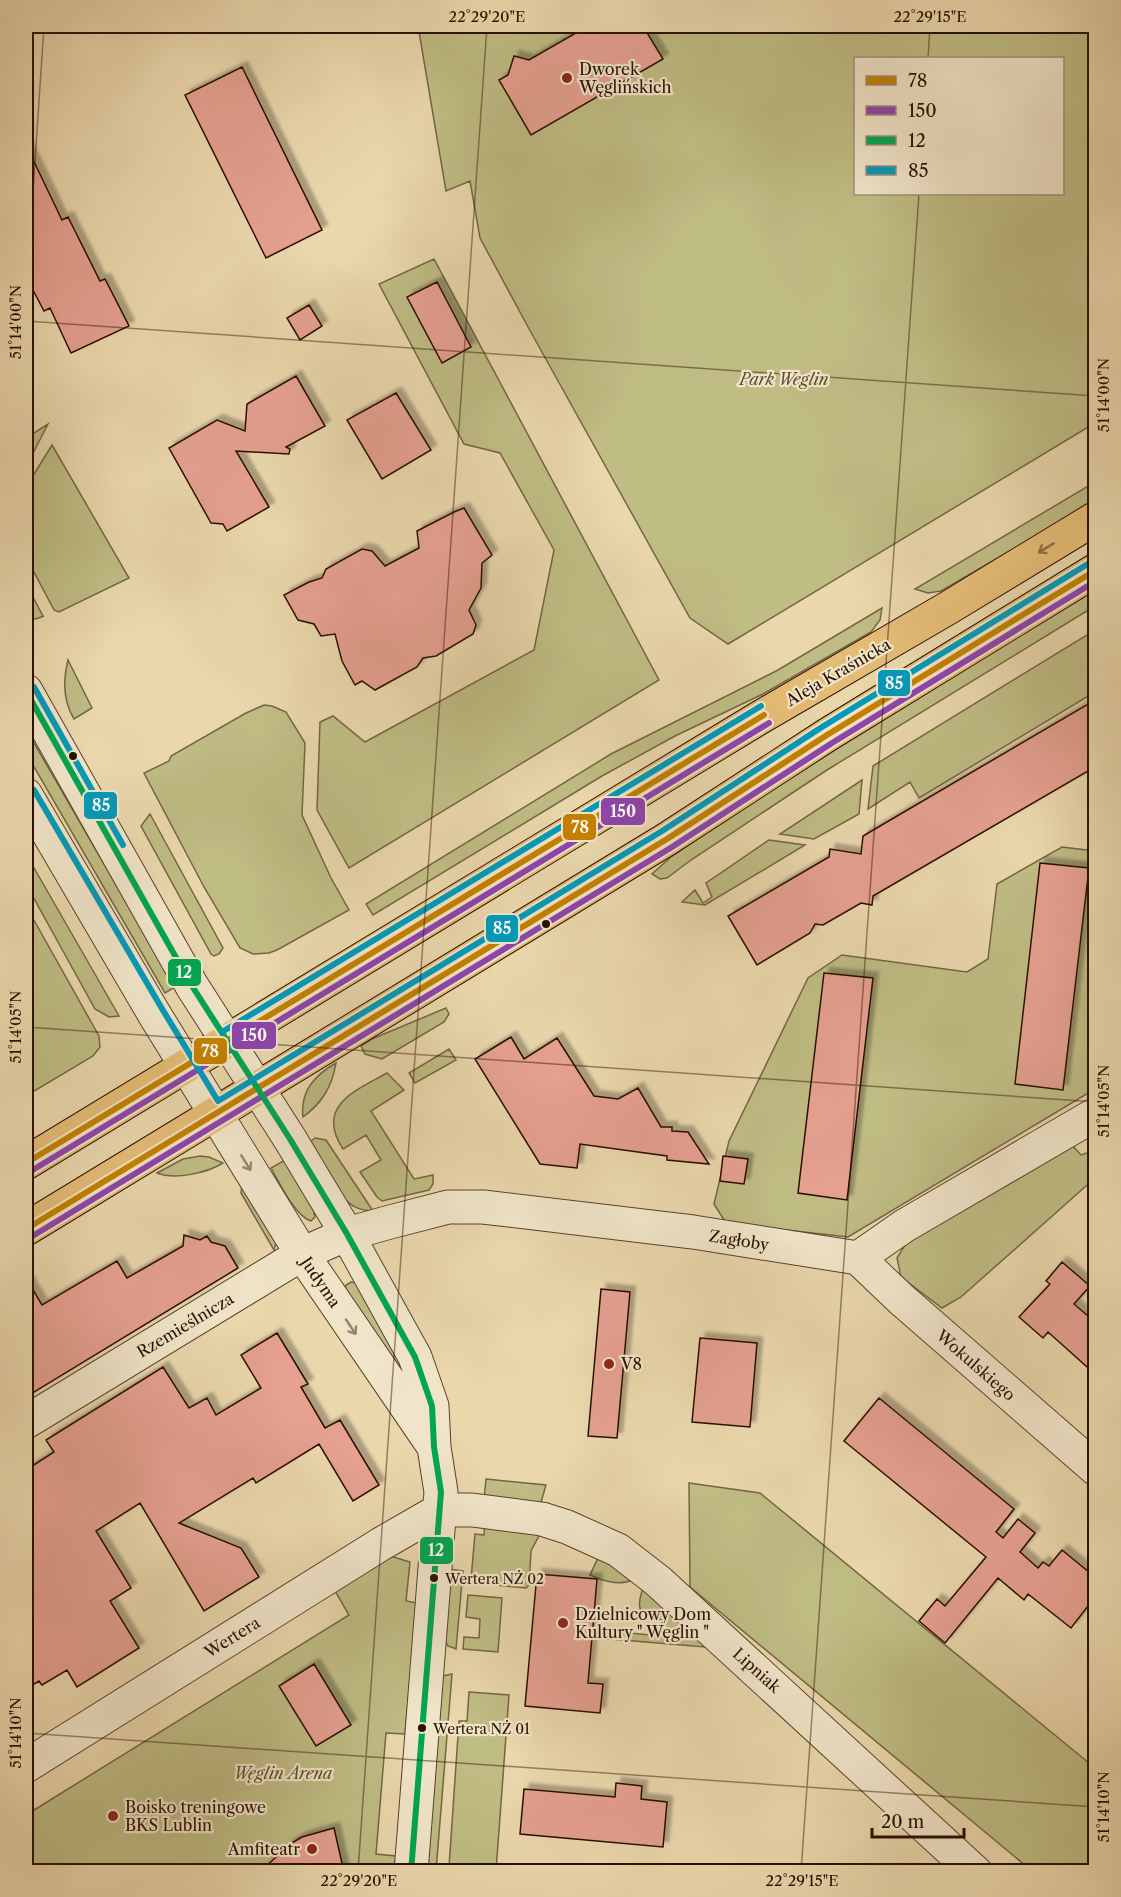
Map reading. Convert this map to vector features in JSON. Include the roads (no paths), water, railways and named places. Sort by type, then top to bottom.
[{"type":"main road","name":"Aleja Kraśnicka","points":[[26,1163],[759,718],[948,608],[1095,518]]},
{"type":"main road","points":[[26,1229],[666,839],[827,735],[1095,570]]},
{"type":"street","name":"Judyma","points":[[26,691],[192,986],[347,1234],[415,1357],[432,1406],[434,1447],[440,1479],[440,1510],[411,1872]]},
{"type":"street","name":"Judyma","points":[[26,795],[186,1065],[302,1254],[434,1447]]},
{"type":"street","points":[[858,1258],[904,1226],[1095,1114]]},
{"type":"street","name":"Zagłoby","points":[[347,1234],[448,1207],[483,1207],[693,1232],[858,1258]]},
{"type":"street","name":"Rzemieślnicza","points":[[26,1422],[302,1254],[347,1234]]},
{"type":"street","name":"Wokulskiego","points":[[858,1258],[901,1299],[1095,1469]]},
{"type":"street","name":"Wertera","points":[[26,1766],[381,1544],[440,1510]]},
{"type":"street","name":"Lipniak","points":[[440,1510],[472,1510],[542,1519],[567,1527],[618,1550],[658,1581],[975,1872]]},
{"type":"place","name":"Dworek Węglińskich","points":[[567,78]]},
{"type":"place","name":"V8","points":[[609,1364]]},
{"type":"place","name":"Wertera NŻ 02","points":[[434,1578]]},
{"type":"place","name":"Dzielnicowy Dom Kultury \" Węglin \"","points":[[563,1623]]},
{"type":"place","name":"Wertera NŻ 01","points":[[422,1728]]},
{"type":"place","name":"Boisko treningowe BKS Lublin","points":[[113,1816]]},
{"type":"place","name":"Amfiteatr","points":[[312,1849]]},
{"type":"park label","name":"Park Weglin","points":[[784,379]]},
{"type":"park label","name":"Węglin Arena","points":[[283,1773]]}]
